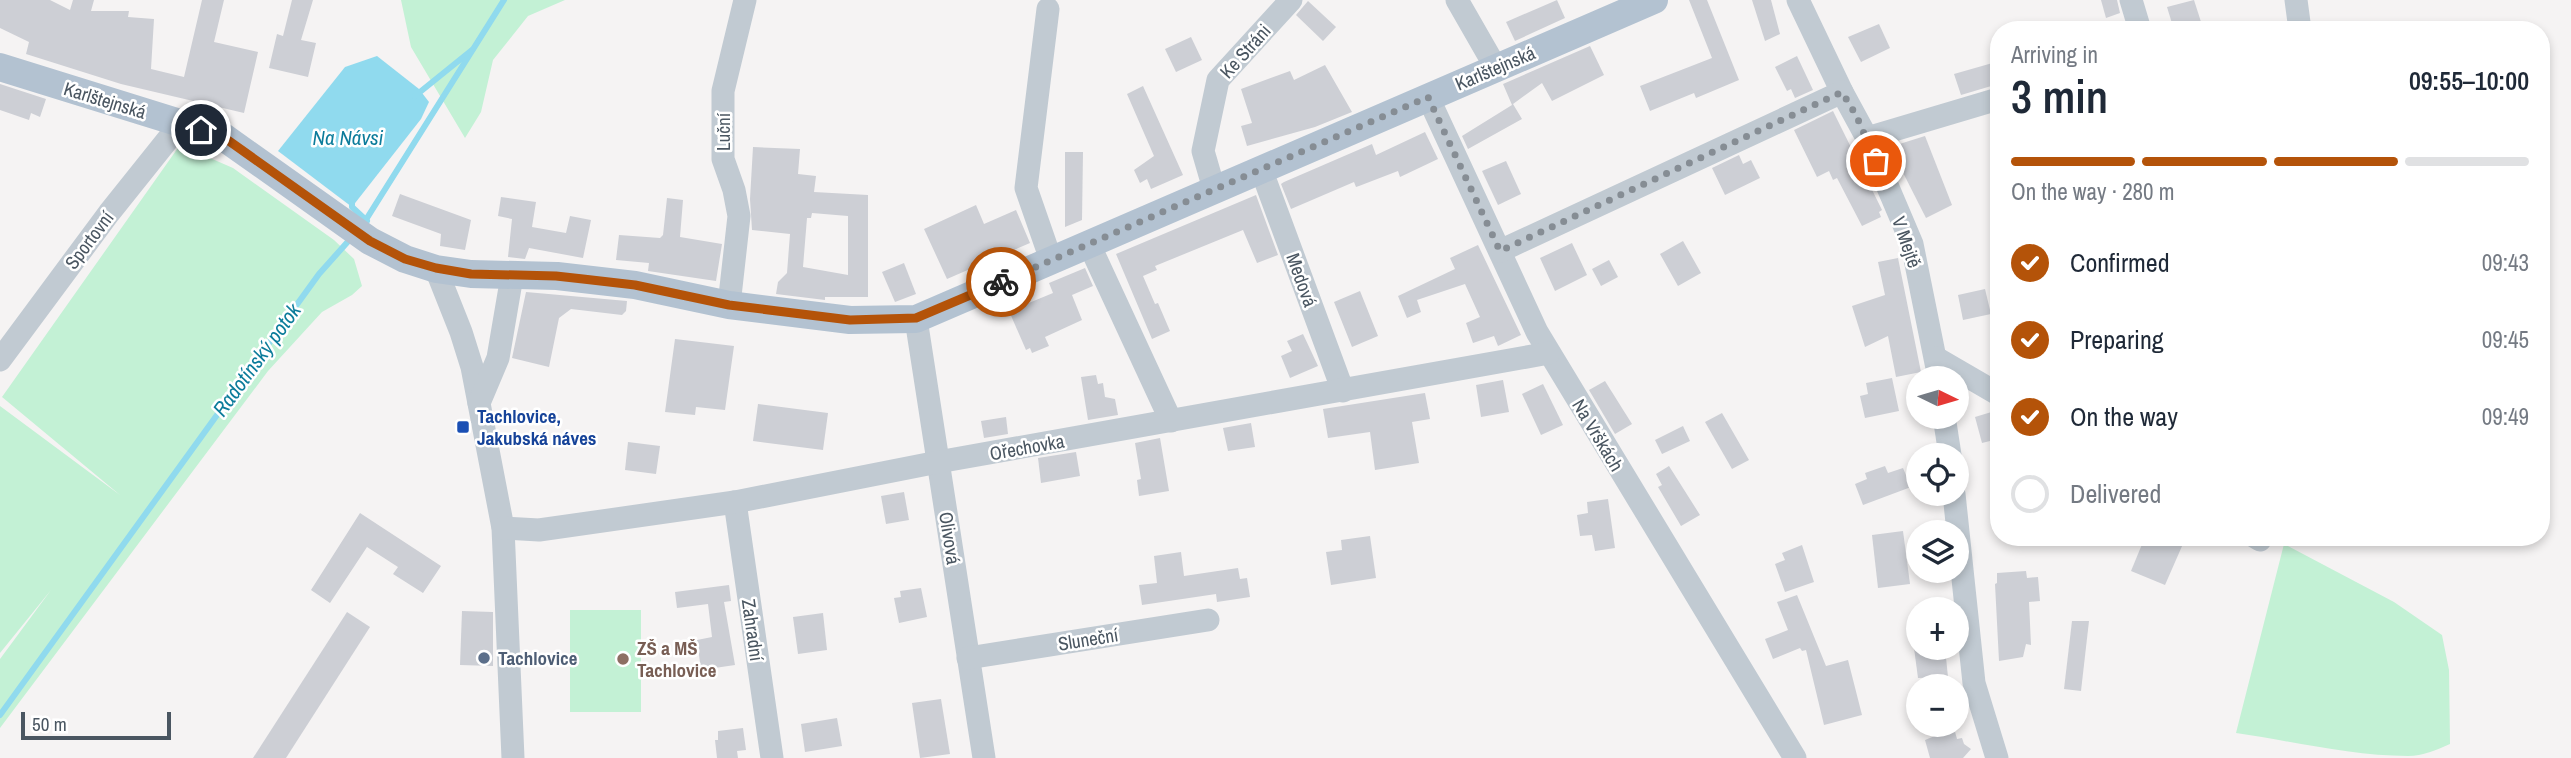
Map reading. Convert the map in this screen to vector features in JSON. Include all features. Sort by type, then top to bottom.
[{"type":"main road","name":"Karlštejnská","points":[[0,67],[222,136],[370,241],[405,259],[436,268],[471,274],[556,276],[635,285],[729,305],[850,320],[916,318],[1654,0]]},
{"type":"street","name":"Luční","points":[[729,305],[739,216],[734,190],[723,159],[723,91],[745,0]]},
{"type":"street","name":"Ke Stráni","points":[[1214,189],[1203,151],[1218,80],[1291,0]]},
{"type":"street","points":[[1457,0],[1496,68]]},
{"type":"street","name":"V Mejtě","points":[[1798,0],[1867,138],[1912,244],[1937,366]]},
{"type":"street","points":[[2131,0],[2137,21]]},
{"type":"street","points":[[2295,0],[2298,21]]},
{"type":"street","points":[[1048,9],[1026,188],[1051,260]]},
{"type":"street","points":[[1500,251],[1842,92]]},
{"type":"street","name":"Na Vrškách","points":[[1428,97],[1537,332],[1795,758]]},
{"type":"street","points":[[1867,138],[1990,101]]},
{"type":"street","name":"Sportovní","points":[[0,360],[109,213],[181,124]]},
{"type":"street","name":"Medová","points":[[1261,169],[1343,391]]},
{"type":"street","points":[[1089,244],[1171,421]]},
{"type":"street","points":[[436,268],[461,332],[479,403],[503,528],[513,758]]},
{"type":"street","points":[[479,403],[498,358],[512,276]]},
{"type":"street","name":"Olivová","points":[[916,318],[984,758]]},
{"type":"street","name":"Ořechovka","points":[[503,528],[539,530],[735,502],[938,462],[1549,353]]},
{"type":"street","points":[[1969,382],[1990,391]]},
{"type":"street","name":"Zahradní","points":[[735,502],[772,758]]},
{"type":"street","points":[[1955,506],[1974,683],[1997,758]]},
{"type":"street","name":"Sluneční","points":[[968,658],[1208,620]]},
{"type":"green space","points":[[401,0],[565,0],[528,16],[493,60],[481,112],[465,138],[411,47]]},
{"type":"green space","points":[[180,145],[233,168],[334,240],[354,259],[362,286],[322,312],[268,371],[0,728],[0,659],[51,590],[0,653],[0,406],[120,495],[2,397]]},
{"type":"green space","points":[[2283,546],[2394,602],[2442,635],[2449,670],[2450,744],[2419,755],[2387,755],[2343,751],[2236,733]]},
{"type":"green space","points":[[570,610],[641,610],[641,712],[570,712]]},
{"type":"water","name":"Na Návsi","points":[[377,56],[419,89],[429,102],[421,119],[352,207],[278,151],[345,67]]},
{"type":"building","points":[[0,0],[50,0],[70,10],[73,0],[94,0],[91,11],[129,11],[128,17],[154,19],[151,69],[184,77],[202,0],[224,0],[214,42],[258,52],[244,113],[121,84],[26,54],[29,42],[0,28]]},
{"type":"building","points":[[292,0],[313,0],[301,40],[316,43],[308,77],[269,68],[277,34],[283,36]]},
{"type":"building","points":[[1557,0],[1565,18],[1515,41],[1506,22]]},
{"type":"building","points":[[1689,0],[1707,0],[1739,80],[1696,98],[1694,93],[1650,111],[1640,86],[1712,58]]},
{"type":"building","points":[[1752,0],[1771,0],[1780,34],[1765,41]]},
{"type":"building","points":[[2101,0],[2117,0],[2120,13],[2106,18]]},
{"type":"building","points":[[2194,0],[2201,21],[2171,21],[2167,7]]},
{"type":"building","points":[[1308,1],[1336,27],[1323,41],[1296,15]]},
{"type":"building","points":[[1879,24],[1890,48],[1861,62],[1848,37]]},
{"type":"building","points":[[1191,37],[1202,60],[1176,72],[1165,49]]},
{"type":"building","points":[[1590,46],[1604,75],[1552,101],[1542,83],[1513,104],[1522,119],[1468,149],[1462,136],[1512,105],[1503,84]]},
{"type":"building","points":[[1797,56],[1813,90],[1795,98],[1791,89],[1787,91],[1775,67]]},
{"type":"building","points":[[1990,64],[1990,86],[1961,95],[1954,74]]},
{"type":"building","points":[[1325,65],[1352,112],[1315,127],[1247,146],[1241,126],[1252,123],[1241,89],[1290,71],[1294,80]]},
{"type":"building","points":[[0,84],[46,99],[40,117],[31,113],[29,120],[0,110]]},
{"type":"building","points":[[1143,86],[1183,175],[1151,189],[1147,179],[1140,183],[1134,170],[1154,156],[1127,94]]},
{"type":"building","points":[[1833,111],[1882,210],[1879,212],[1881,217],[1862,226],[1837,178],[1833,180],[1829,171],[1817,177],[1794,130]]},
{"type":"building","points":[[1425,132],[1438,159],[1400,177],[1398,171],[1356,187],[1354,182],[1291,209],[1281,184],[1284,182],[1372,144],[1376,155]]},
{"type":"building","points":[[1925,136],[1952,205],[1926,218],[1890,147]]},
{"type":"building","points":[[753,147],[800,149],[798,174],[816,176],[814,192],[868,195],[868,297],[825,297],[825,300],[776,294],[778,282],[787,273],[790,234],[752,230],[750,199]],"holes":[[[812,213],[848,216],[848,275],[803,267],[807,218],[811,218]]]},
{"type":"building","points":[[1065,152],[1083,152],[1082,220],[1065,227]]},
{"type":"building","points":[[1739,155],[1743,164],[1751,160],[1760,178],[1725,195],[1712,168]]},
{"type":"building","points":[[1506,161],[1521,194],[1498,205],[1482,171]]},
{"type":"building","points":[[400,194],[471,220],[465,250],[440,246],[441,234],[392,216]]},
{"type":"building","points":[[1256,195],[1278,255],[1257,263],[1243,230],[1155,266],[1157,270],[1143,276],[1170,331],[1152,339],[1116,254]]},
{"type":"building","points":[[501,197],[536,202],[532,227],[566,233],[570,216],[591,220],[583,258],[529,248],[525,259],[508,257],[512,219],[498,216]]},
{"type":"building","points":[[667,198],[683,200],[680,237],[722,244],[716,281],[648,271],[649,263],[616,260],[619,235],[660,238],[663,235]]},
{"type":"building","points":[[976,205],[984,224],[1016,210],[1030,243],[947,279],[924,229]]},
{"type":"building","points":[[1683,241],[1701,273],[1678,286],[1660,254]]},
{"type":"building","points":[[1572,243],[1587,275],[1555,291],[1540,258]]},
{"type":"building","points":[[1478,245],[1521,335],[1498,346],[1494,336],[1473,343],[1466,323],[1480,317],[1465,284],[1417,300],[1421,312],[1407,318],[1398,296],[1455,269],[1450,258]]},
{"type":"building","points":[[1898,258],[1920,366],[1906,366],[1906,375],[1896,377],[1888,336],[1865,347],[1852,306],[1885,295],[1878,262]]},
{"type":"building","points":[[1609,260],[1618,277],[1601,286],[1592,269]]},
{"type":"building","points":[[904,263],[916,294],[895,302],[882,272]]},
{"type":"building","points":[[1085,268],[1093,286],[1072,295],[1082,320],[1045,337],[1049,346],[1032,353],[1030,348],[1026,350],[1009,311],[1053,293],[1049,283]]},
{"type":"building","points":[[1985,289],[1990,314],[1963,320],[1958,295]]},
{"type":"building","points":[[1360,291],[1378,336],[1352,347],[1334,302]]},
{"type":"building","points":[[526,292],[627,301],[626,311],[622,315],[571,309],[559,318],[549,367],[512,358]]},
{"type":"building","points":[[1303,334],[1318,366],[1290,378],[1281,356],[1292,351],[1287,341]]},
{"type":"building","points":[[675,339],[734,346],[725,410],[696,407],[695,415],[665,412]]},
{"type":"building","points":[[1096,375],[1098,384],[1103,383],[1105,397],[1115,399],[1118,415],[1088,420],[1081,377]]},
{"type":"building","points":[[1892,378],[1899,411],[1865,418],[1860,396],[1868,394],[1866,383]]},
{"type":"building","points":[[1503,380],[1509,412],[1481,417],[1476,385]]},
{"type":"building","points":[[1605,381],[1632,424],[1615,434],[1589,390]]},
{"type":"building","points":[[1543,384],[1563,425],[1541,435],[1522,394]]},
{"type":"building","points":[[1425,393],[1430,419],[1412,422],[1419,463],[1375,470],[1370,432],[1328,438],[1323,409]]},
{"type":"building","points":[[758,404],[828,413],[823,450],[753,441]]},
{"type":"building","points":[[1990,412],[1990,441],[1982,443],[1975,417]]},
{"type":"building","points":[[1722,413],[1749,460],[1732,469],[1705,422]]},
{"type":"building","points":[[1006,417],[1008,434],[984,438],[981,421]]},
{"type":"building","points":[[1251,423],[1255,447],[1228,451],[1223,428]]},
{"type":"building","points":[[1683,426],[1690,441],[1662,454],[1655,440]]},
{"type":"building","points":[[1160,438],[1169,491],[1139,496],[1137,480],[1141,479],[1135,443]]},
{"type":"building","points":[[628,442],[660,446],[656,474],[625,470]]},
{"type":"building","points":[[1076,452],[1080,476],[1041,483],[1038,458]]},
{"type":"building","points":[[1669,466],[1700,515],[1681,526],[1658,487],[1662,485],[1656,474]]},
{"type":"building","points":[[1885,466],[1888,473],[1903,468],[1906,489],[1863,505],[1855,484],[1867,479],[1865,473]]},
{"type":"building","points":[[904,492],[909,520],[886,524],[881,496]]},
{"type":"building","points":[[1608,499],[1615,548],[1595,551],[1592,535],[1580,536],[1577,515],[1588,513],[1587,502]]},
{"type":"building","points":[[360,513],[441,566],[423,593],[393,574],[398,567],[367,547],[330,603],[311,590]]},
{"type":"building","points":[[1903,531],[1906,583],[1910,584],[1878,588],[1872,535]]},
{"type":"building","points":[[1370,536],[1376,578],[1331,585],[1326,552],[1342,550],[1341,540]]},
{"type":"building","points":[[1802,545],[1814,582],[1785,592],[1775,564],[1785,560],[1782,553]]},
{"type":"building","points":[[2141,546],[2182,546],[2165,585],[2131,571]]},
{"type":"building","points":[[1181,552],[1184,576],[1238,568],[1240,579],[1247,578],[1250,597],[1217,602],[1216,594],[1142,605],[1139,585],[1157,583],[1154,556]]},
{"type":"building","points":[[2026,571],[2027,578],[2038,577],[2040,601],[2029,602],[2031,645],[2026,644],[2023,657],[1999,661],[1995,584],[1997,573]]},
{"type":"building","points":[[729,585],[731,601],[724,602],[735,665],[701,670],[697,640],[712,637],[708,604],[677,608],[675,592]]},
{"type":"building","points":[[921,588],[927,617],[899,623],[894,598],[901,597],[900,591]]},
{"type":"building","points":[[1797,595],[1826,666],[1848,660],[1862,715],[1824,725],[1806,650],[1802,651],[1800,648],[1773,659],[1765,639],[1788,630],[1777,602]]},
{"type":"building","points":[[462,611],[493,612],[493,666],[460,665]]},
{"type":"building","points":[[347,612],[370,627],[286,758],[253,758]]},
{"type":"building","points":[[823,613],[827,650],[798,654],[793,617]]},
{"type":"building","points":[[2072,621],[2089,621],[2081,691],[2064,689]]},
{"type":"building","points":[[1916,660],[1946,660],[1948,674],[1917,674]]},
{"type":"building","points":[[941,699],[950,754],[920,758],[912,703]]},
{"type":"building","points":[[837,718],[842,746],[805,752],[801,724]]},
{"type":"building","points":[[743,728],[746,750],[737,751],[738,758],[717,758],[715,740],[718,740],[718,731]]},
{"type":"building","points":[[1932,737],[1962,738],[1964,744],[1971,749],[1963,758],[1930,758],[1925,740]]},
{"type":"waterway","name":"Radotínský potok","points":[[362,226],[504,0]]},
{"type":"waterway","points":[[415,96],[472,50]]},
{"type":"waterway","points":[[352,200],[352,207],[367,221]]},
{"type":"waterway","name":"Radotínský potok","points":[[0,715],[319,274],[352,237]]},
{"type":"way so far","points":[[1001,282],[1428,97],[1500,251],[1842,92],[1856,115],[1876,161]]},
{"type":"place","name":"Tachlovice, Jakubská náves","points":[[463,427]]},
{"type":"place","name":"Tachlovice","points":[[484,658]]},
{"type":"place","name":"ZŠ a MŠ Tachlovice","points":[[623,659]]},
{"type":"route","points":[[201,130],[222,136],[370,241],[405,259],[436,268],[471,274],[556,276],[635,285],[729,305],[850,320],[916,318],[1001,282]]}]
